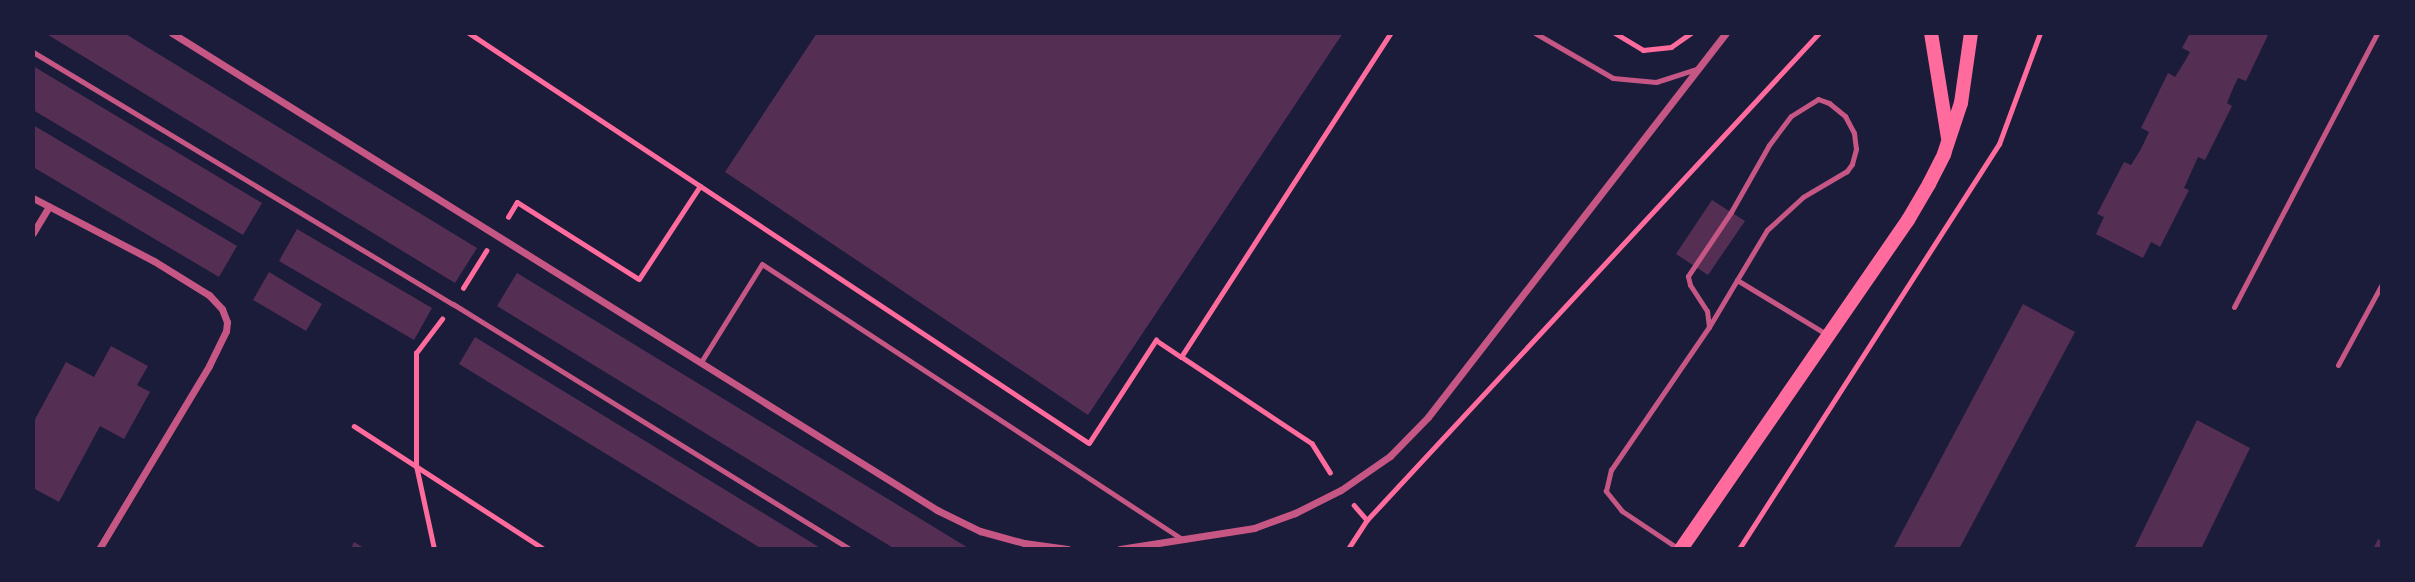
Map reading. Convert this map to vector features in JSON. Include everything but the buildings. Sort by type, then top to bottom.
[{"type":"main road","points":[[1931,33],[1948,139]]},
{"type":"main road","points":[[1680,549],[1908,220],[1934,174],[1965,85],[1971,33]]},
{"type":"street","points":[[172,33],[948,515],[980,531],[1024,543],[1068,549]]},
{"type":"street","points":[[1120,549],[1254,528],[1295,513],[1341,490],[1390,456],[1428,417],[1726,33]]},
{"type":"street","points":[[33,198],[154,261],[209,295],[222,309],[227,322],[226,331],[209,366],[99,549]]},
{"type":"street","points":[[33,233],[49,206]]},
{"type":"lane","points":[[1535,33],[1613,78],[1656,82],[1696,69]]},
{"type":"lane","points":[[2234,307],[2377,33]]},
{"type":"lane","points":[[33,52],[453,304],[850,549]]},
{"type":"lane","points":[[1680,549],[1622,511],[1606,491],[1611,470],[1709,327],[1776,222],[1803,197],[1847,171],[1852,164],[1856,149],[1854,133],[1845,116],[1829,103],[1818,99],[1791,116],[1769,145],[1731,212],[1688,276],[1690,285],[1707,311],[1709,327]]},
{"type":"lane","points":[[701,362],[762,264],[1184,541]]},
{"type":"lane","points":[[1737,280],[1829,335]]},
{"type":"lane","points":[[2339,365],[2382,284]]},
{"type":"path","points":[[469,33],[1089,443],[1156,340],[1311,444],[1341,490],[1367,520]]},
{"type":"path","points":[[1181,358],[1391,33]]},
{"type":"path","points":[[1615,33],[1643,50],[1671,47],[1691,33]]},
{"type":"path","points":[[1348,549],[1367,520],[1819,33]]},
{"type":"path","points":[[1739,549],[1999,144],[2040,33]]},
{"type":"path","points":[[434,549],[416,466],[416,354],[453,304],[517,202],[639,279],[700,186]]},
{"type":"path","points":[[354,426],[544,549]]}]
